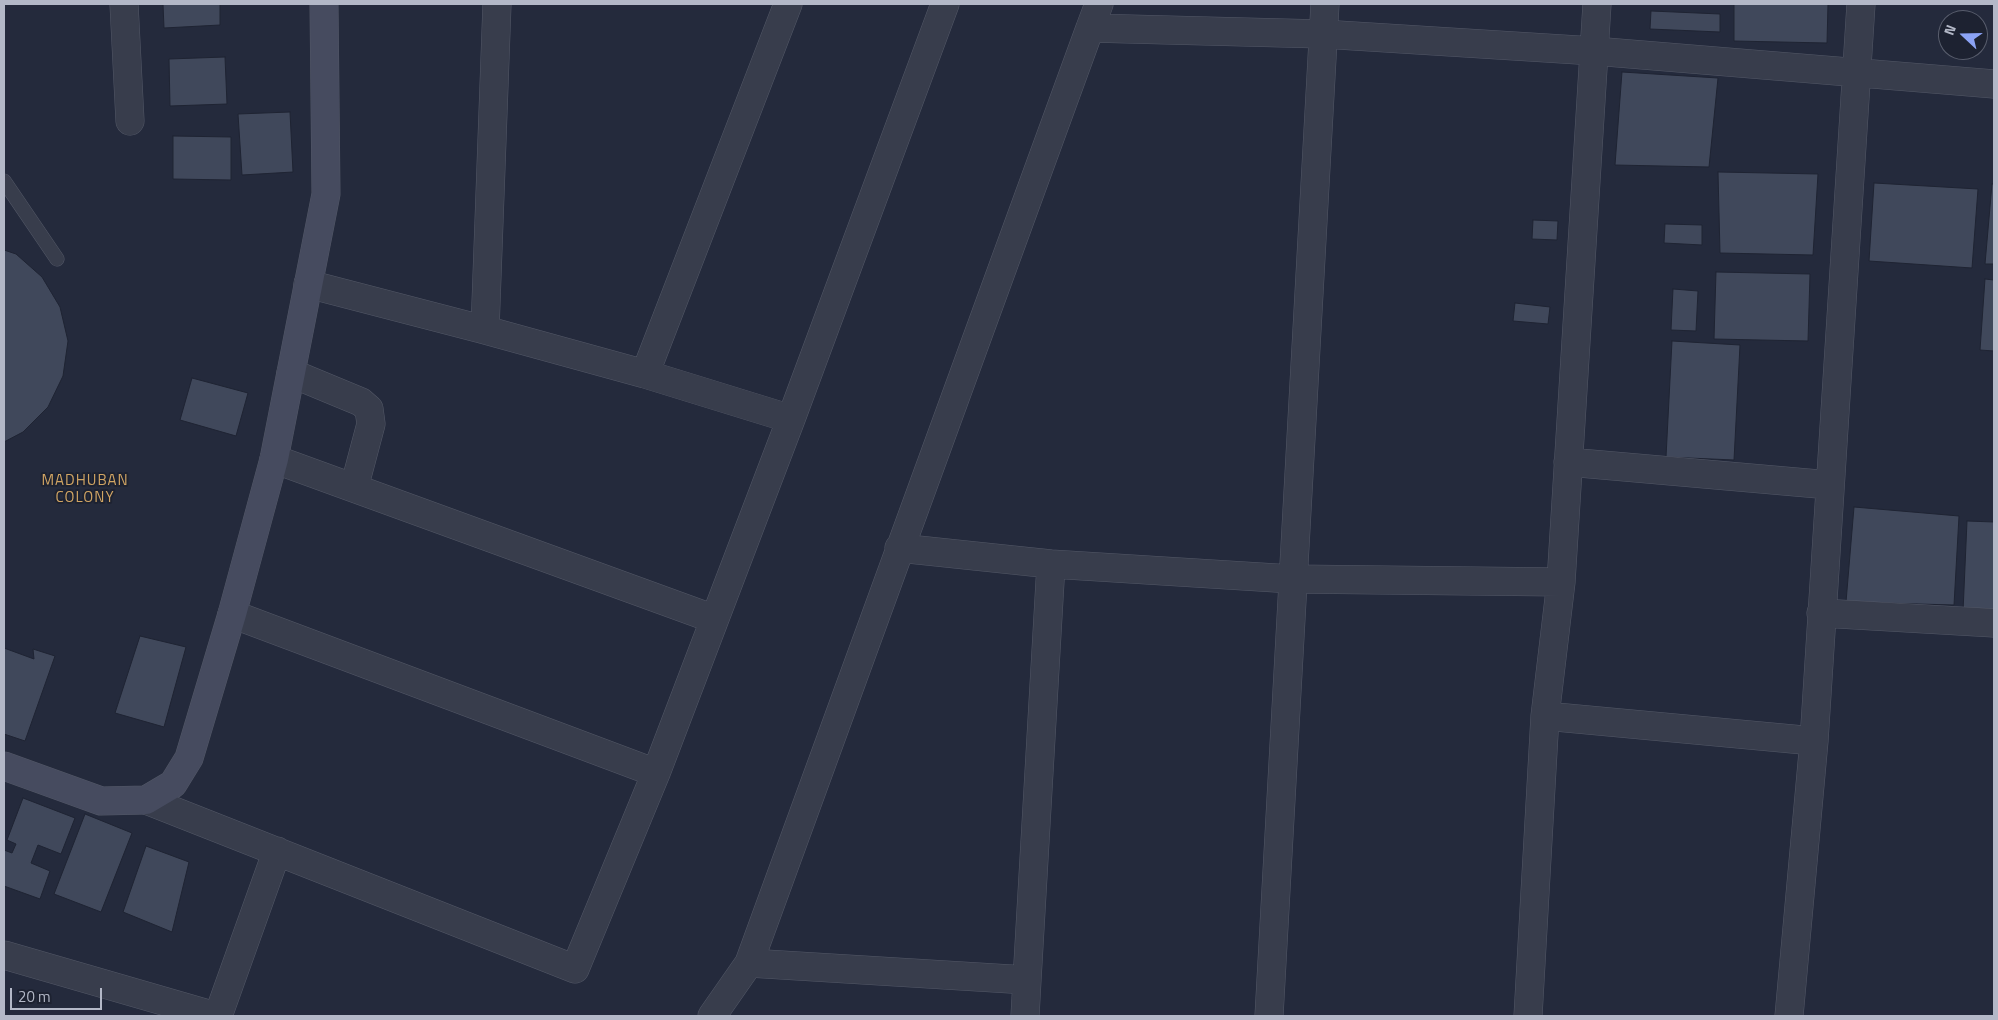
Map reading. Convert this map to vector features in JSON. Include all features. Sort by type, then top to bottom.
[{"type":"street","points":[[124,4],[130,121]]},
{"type":"street","points":[[146,800],[174,784],[189,758],[232,614],[274,459],[326,194],[324,4]]},
{"type":"street","points":[[484,330],[497,4]]},
{"type":"street","points":[[645,374],[788,4]]},
{"type":"street","points":[[4,766],[101,800],[146,800],[575,969],[656,773],[792,418],[946,4]]},
{"type":"street","points":[[1269,1016],[1325,4]]},
{"type":"street","points":[[1528,1016],[1546,716],[1561,582],[1597,4]]},
{"type":"street","points":[[1789,1016],[1814,741],[1861,4]]},
{"type":"street","points":[[712,1016],[748,963],[1094,16],[1322,34],[1594,51],[1856,71],[1994,84]]},
{"type":"street","points":[[308,284],[645,374],[792,418]]},
{"type":"street","points":[[291,373],[361,402],[369,409],[371,424],[354,488]]},
{"type":"street","points":[[274,459],[714,619]]},
{"type":"street","points":[[1568,462],[1830,485]]},
{"type":"street","points":[[899,548],[1051,564],[1292,579],[1561,582]]},
{"type":"street","points":[[1025,1016],[1051,564]]},
{"type":"street","points":[[1821,613],[1994,623]]},
{"type":"street","points":[[232,614],[656,773]]},
{"type":"street","points":[[1546,716],[1814,741]]},
{"type":"street","points":[[4,955],[217,1016],[277,851]]},
{"type":"street","points":[[748,963],[1028,980]]},
{"type":"lane","points":[[4,182],[57,258]]},
{"type":"building","points":[[163,4],[220,4],[220,25],[164,28]]},
{"type":"building","points":[[1734,4],[1828,4],[1827,43],[1734,41]]},
{"type":"building","points":[[1651,11],[1720,14],[1720,32],[1650,29]]},
{"type":"building","points":[[225,57],[227,104],[170,106],[169,59]]},
{"type":"building","points":[[1622,72],[1718,78],[1709,167],[1615,165]]},
{"type":"building","points":[[290,112],[293,172],[242,175],[238,114]]},
{"type":"building","points":[[173,136],[231,137],[231,180],[173,179]]},
{"type":"building","points":[[1718,172],[1818,174],[1813,255],[1720,253]]},
{"type":"building","points":[[1874,183],[1978,189],[1972,268],[1869,261]]},
{"type":"building","points":[[1992,184],[1994,184],[1994,264],[1985,264]]},
{"type":"building","points":[[1533,220],[1558,221],[1557,240],[1532,239]]},
{"type":"building","points":[[1665,224],[1702,225],[1702,245],[1664,243]]},
{"type":"building","points":[[4,250],[16,254],[42,277],[60,307],[68,341],[63,376],[48,407],[23,432],[4,442]]},
{"type":"building","points":[[1716,272],[1810,274],[1808,341],[1714,339]]},
{"type":"building","points":[[1985,279],[1994,280],[1994,351],[1980,350]]},
{"type":"building","points":[[1673,289],[1698,291],[1696,331],[1671,330]]},
{"type":"building","points":[[1515,303],[1550,307],[1548,324],[1513,321]]},
{"type":"building","points":[[1672,341],[1740,345],[1734,460],[1666,457]]},
{"type":"building","points":[[192,378],[248,393],[236,436],[180,420]]},
{"type":"building","points":[[1854,507],[1959,516],[1954,605],[1846,602]]},
{"type":"building","points":[[1967,521],[1994,522],[1994,613],[1963,612]]},
{"type":"building","points":[[140,636],[186,647],[164,727],[115,713]]},
{"type":"building","points":[[4,648],[34,659],[33,649],[55,656],[25,741],[4,734]]},
{"type":"building","points":[[23,798],[75,818],[61,854],[38,845],[31,863],[50,871],[40,899],[4,886],[4,850],[12,853],[16,844],[7,840]]},
{"type":"building","points":[[85,814],[132,833],[101,912],[54,894]]},
{"type":"building","points":[[146,846],[189,862],[172,932],[123,912]]},
{"type":"district","name":"MADHUBAN COLONY","points":[[85,490]]}]
